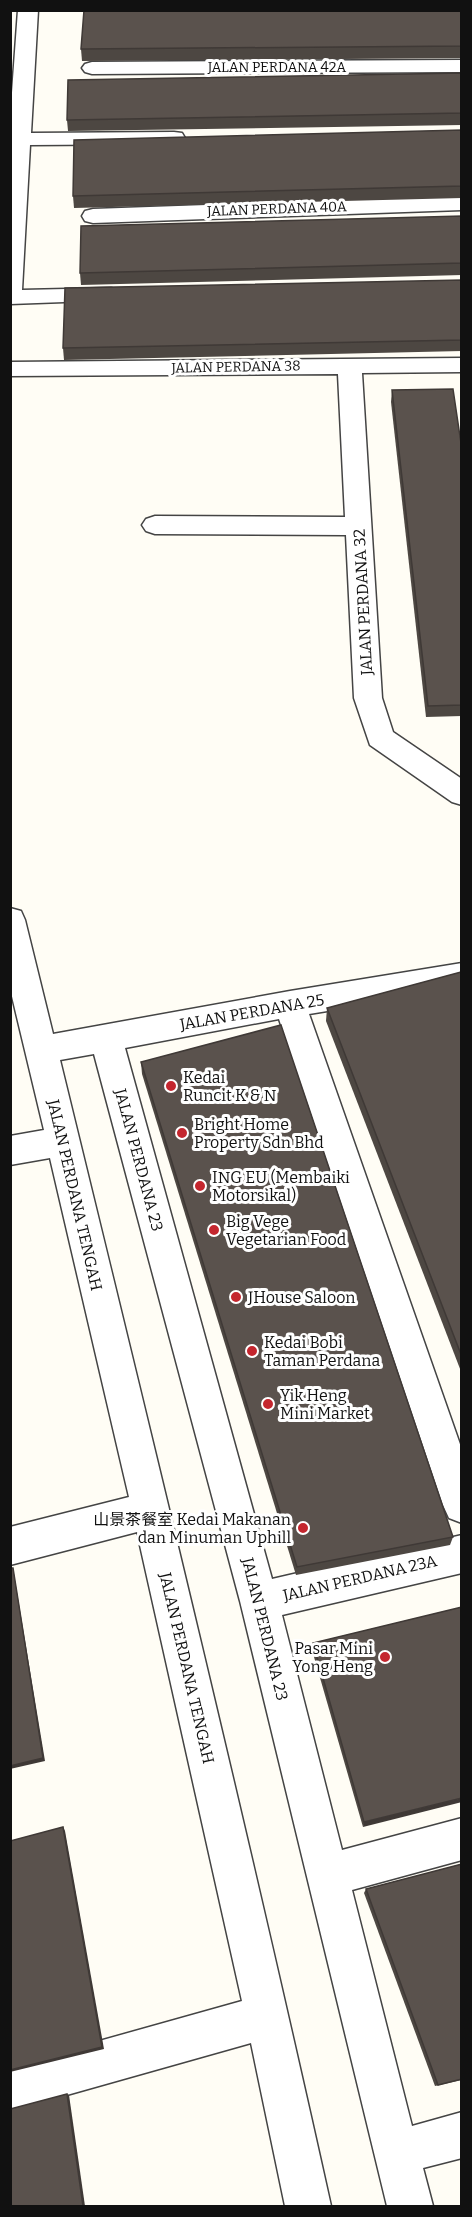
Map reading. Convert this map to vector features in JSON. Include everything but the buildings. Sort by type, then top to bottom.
[{"type":"street","points":[[21,17],[20,139],[14,178],[10,296],[129,295]]},
{"type":"street","name":"JALAN PERDANA 42A","points":[[92,68],[462,66]]},
{"type":"street","points":[[20,139],[199,137]]},
{"type":"street","name":"JALAN PERDANA 40A","points":[[93,216],[462,203]]},
{"type":"street","name":"JALAN PERDANA 38","points":[[10,369],[462,365]]},
{"type":"street","name":"JALAN PERDANA 32","points":[[350,366],[368,698],[380,738],[462,794]]},
{"type":"street","points":[[155,525],[358,526]]},
{"type":"street","name":"JALAN PERDANA TENGAH","points":[[10,920],[151,1510],[267,2016],[308,2206]]},
{"type":"street","name":"JALAN PERDANA 25","points":[[42,1050],[290,1004],[462,976]]},
{"type":"street","points":[[290,1004],[462,1505]]},
{"type":"street","name":"JALAN PERDANA 23","points":[[106,1038],[259,1601],[410,2206]]},
{"type":"street","points":[[10,1151],[62,1141]]},
{"type":"street","points":[[10,1546],[151,1510]]},
{"type":"street","name":"JALAN PERDANA 23A","points":[[259,1601],[462,1554]]},
{"type":"street","points":[[328,1875],[462,1839]]},
{"type":"street","points":[[10,2089],[267,2016]]},
{"type":"street","points":[[396,2153],[462,2135]]},
{"type":"place","name":"Kedai Runcit K & N","points":[[171,1086]]},
{"type":"place","name":"Bright Home Property Sdn Bhd","points":[[182,1133]]},
{"type":"place","name":"ING EU (Membaiki Motorsikal)","points":[[200,1186]]},
{"type":"place","name":"Big Vege Vegetarian Food","points":[[214,1230]]},
{"type":"place","name":"JHouse Saloon","points":[[236,1297]]},
{"type":"place","name":"Kedai Bobi Taman Perdana","points":[[252,1351]]},
{"type":"place","name":"Yik Heng Mini Market","points":[[268,1404]]},
{"type":"place","name":"山景茶餐室 Kedai Makanan dan Minuman Uphill","points":[[303,1528]]},
{"type":"place","name":"Pasar Mini Yong Heng","points":[[385,1657]]}]
